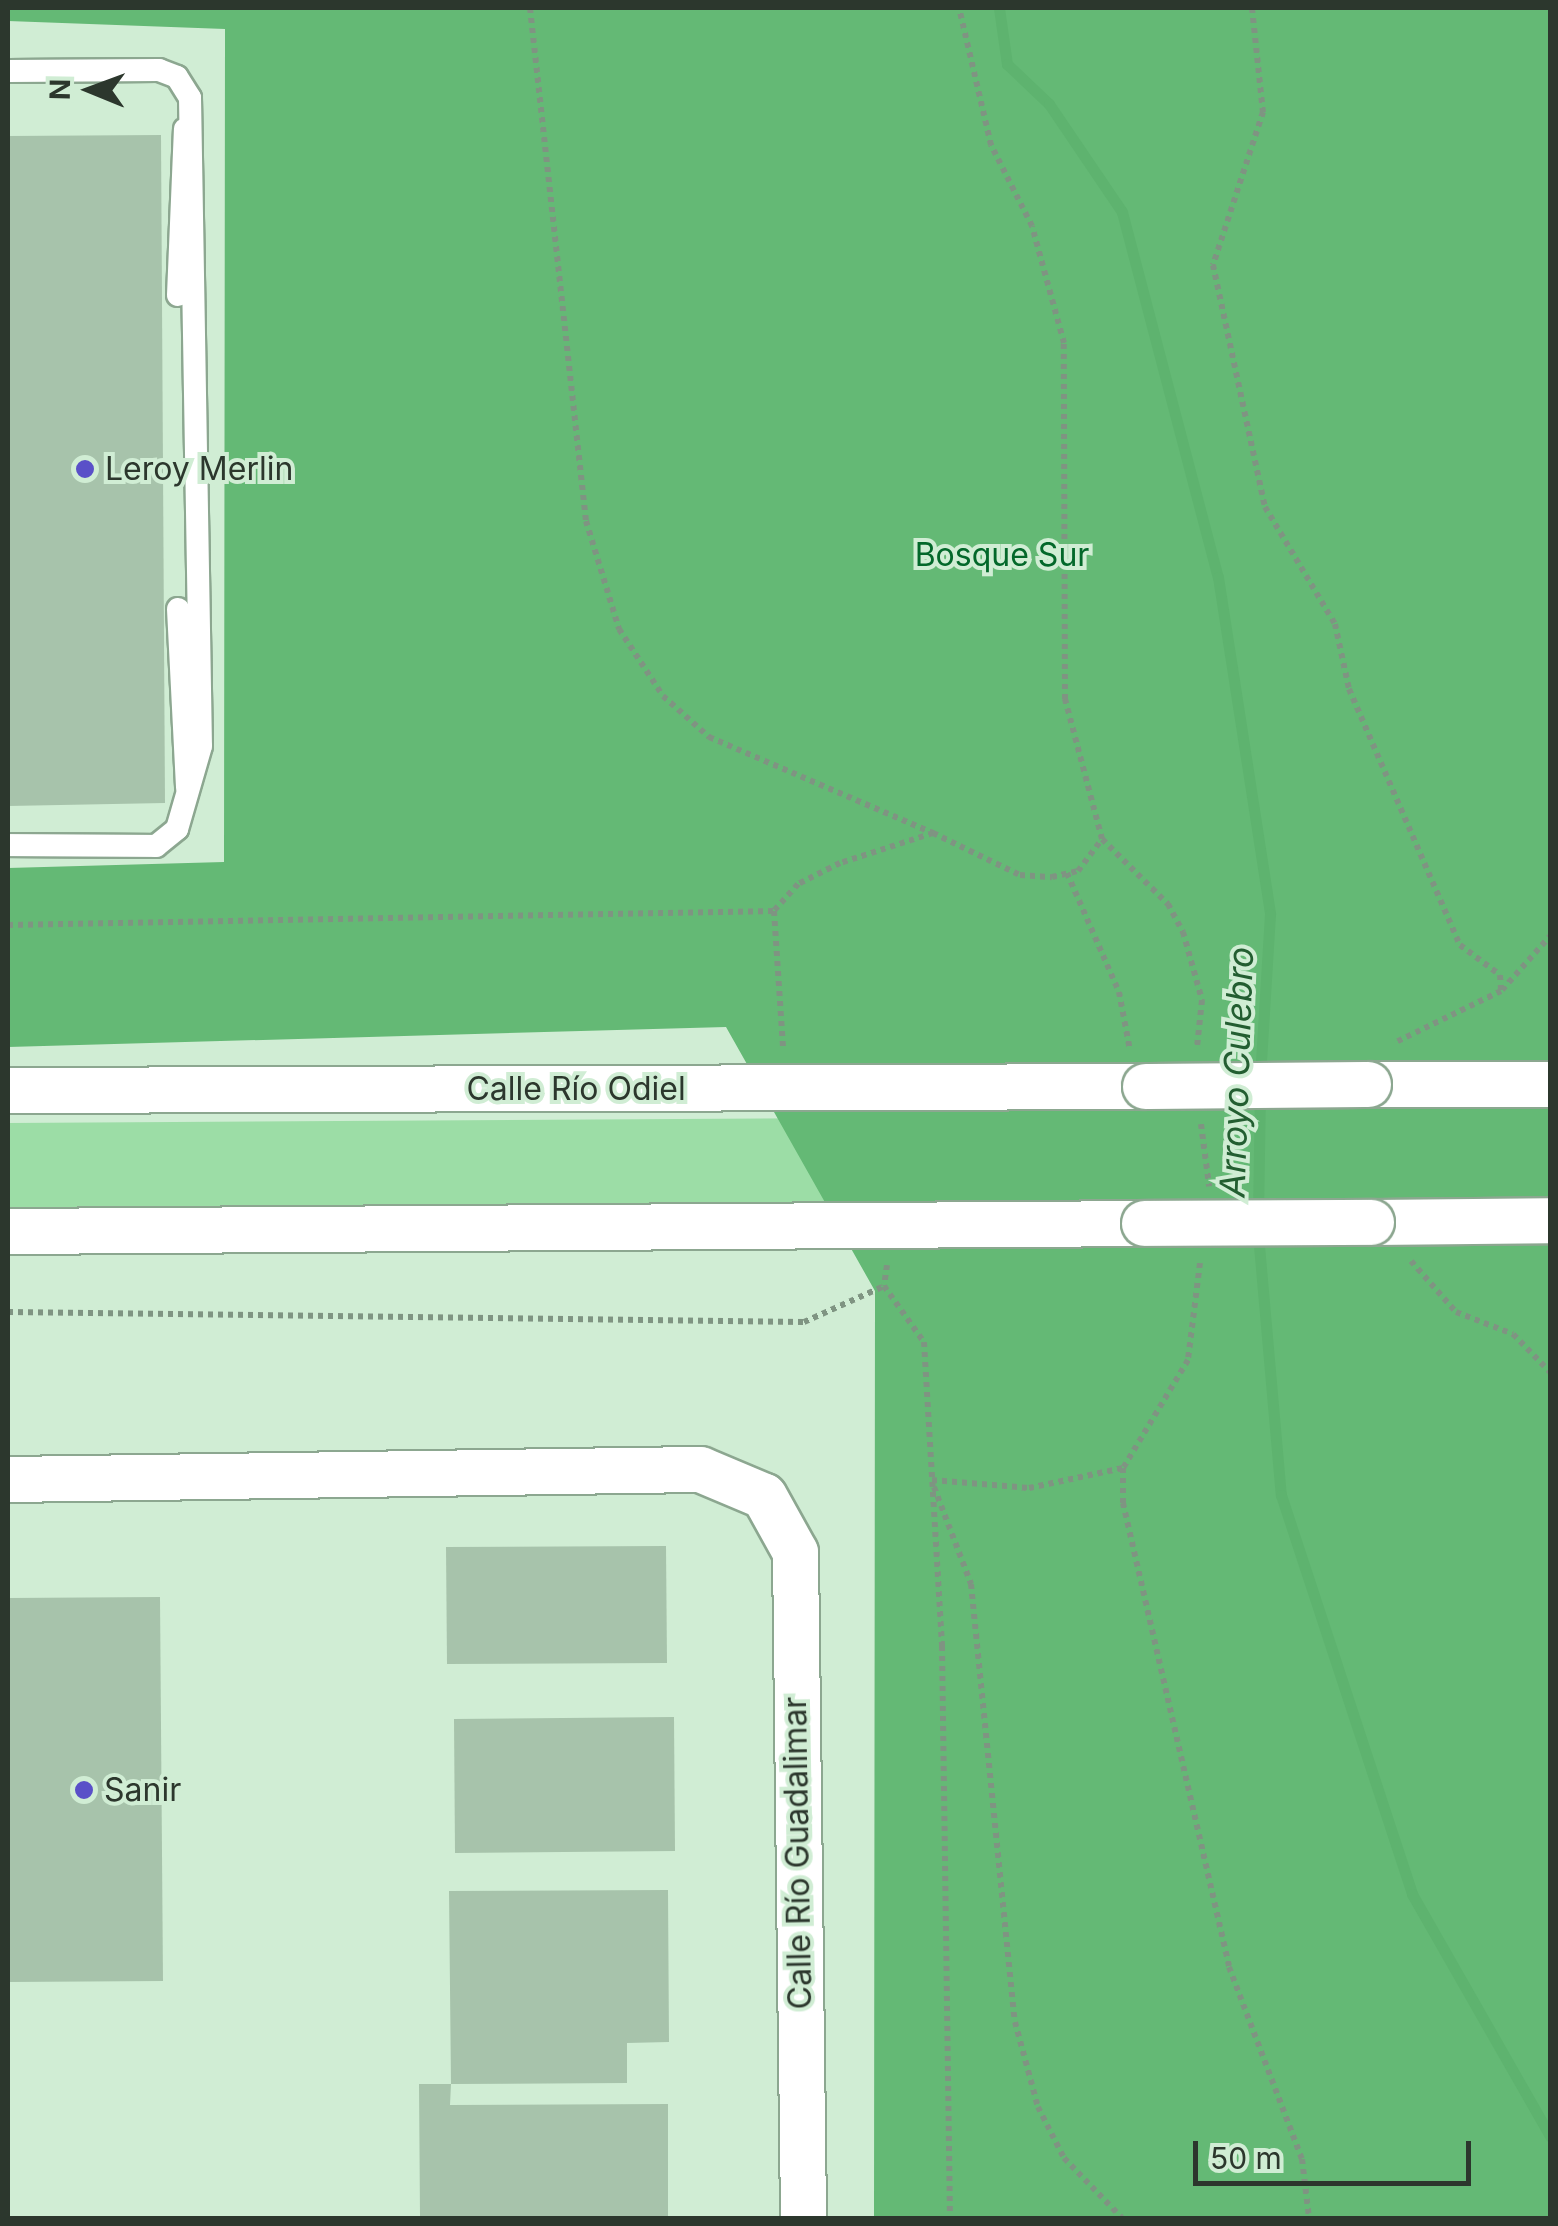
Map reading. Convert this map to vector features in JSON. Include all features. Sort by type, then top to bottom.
[{"type":"street","name":"Calle Río Odiel","points":[[8,1090],[1368,1084]]},
{"type":"street","points":[[1368,1084],[1550,1084]]},
{"type":"street","points":[[8,1231],[1550,1220]]},
{"type":"street","name":"Calle Río Guadalimar","points":[[8,1479],[700,1469],[764,1496],[795,1552],[802,2218]]},
{"type":"lane","points":[[8,71],[159,70],[177,76],[190,98],[200,746],[189,801],[178,830],[156,846],[8,846]]},
{"type":"lane","points":[[178,295],[178,172],[190,98]]},
{"type":"lane","points":[[178,609],[189,801]]},
{"type":"path","points":[[530,8],[586,522],[619,629],[662,696],[709,737],[933,833],[1020,875],[1067,873],[1102,838]]},
{"type":"path","points":[[960,8],[991,144],[1032,226],[1064,343],[1065,699],[1102,838],[1168,904],[1182,932],[1202,1000],[1194,1055]]},
{"type":"path","points":[[1252,8],[1263,112],[1213,266],[1265,508],[1334,624],[1349,689],[1460,945],[1500,975],[1501,991]]},
{"type":"path","points":[[786,1088],[774,911],[798,884],[840,863],[933,833]]},
{"type":"path","points":[[1067,873],[1122,1002],[1137,1086]]},
{"type":"path","points":[[8,926],[774,911]]},
{"type":"path","points":[[1368,1084],[1396,1042],[1501,991],[1550,936]]},
{"type":"path","points":[[1200,1111],[1207,1202]]},
{"type":"path","points":[[1387,1222],[1424,1285],[1456,1312],[1513,1334],[1550,1372]]},
{"type":"path","points":[[892,1224],[884,1286],[924,1342],[932,1480],[950,2218]]},
{"type":"path","points":[[1201,1254],[1188,1360],[1123,1468],[1123,1502],[1228,1967],[1302,2159],[1309,2218]]},
{"type":"path","points":[[8,1312],[804,1322],[884,1286]]},
{"type":"path","points":[[932,1480],[1029,1488],[1123,1468]]},
{"type":"path","points":[[932,1480],[971,1584],[1014,2022],[1038,2107],[1064,2158],[1122,2218]]},
{"type":"green space","name":"Bosque Sur","points":[[8,8],[1550,8],[1550,2218],[874,2218],[875,1291],[726,1027],[8,1047],[8,868],[224,862],[225,29],[8,21]]},
{"type":"green space","points":[[1174,1116],[1172,1199],[8,1209],[8,1123]]},
{"type":"building","name":"Leroy Merlin","points":[[161,135],[165,803],[8,806],[8,136]]},
{"type":"building","points":[[666,1546],[667,1663],[447,1664],[446,1547]]},
{"type":"building","name":"Sanir","points":[[160,1597],[163,1981],[8,1982],[8,1598]]},
{"type":"building","points":[[674,1717],[675,1851],[455,1853],[454,1719]]},
{"type":"building","points":[[668,1890],[669,2042],[627,2043],[627,2083],[451,2084],[449,1891]]},
{"type":"building","points":[[419,2084],[451,2084],[450,2105],[668,2104],[668,2218],[420,2218]]},
{"type":"waterway","name":"Arroyo Culebro","points":[[999,8],[1007,64],[1049,104],[1122,212],[1218,577],[1270,914],[1260,1076]]},
{"type":"waterway","name":"Arroyo Culebro","points":[[1258,1216],[1260,1094]]},
{"type":"waterway","name":"Arroyo Culebro","points":[[1258,1234],[1281,1495],[1412,1894],[1550,2136]]},
{"type":"place","name":"Leroy Merlin","points":[[85,469]]},
{"type":"place","name":"Sanir","points":[[84,1790]]}]
